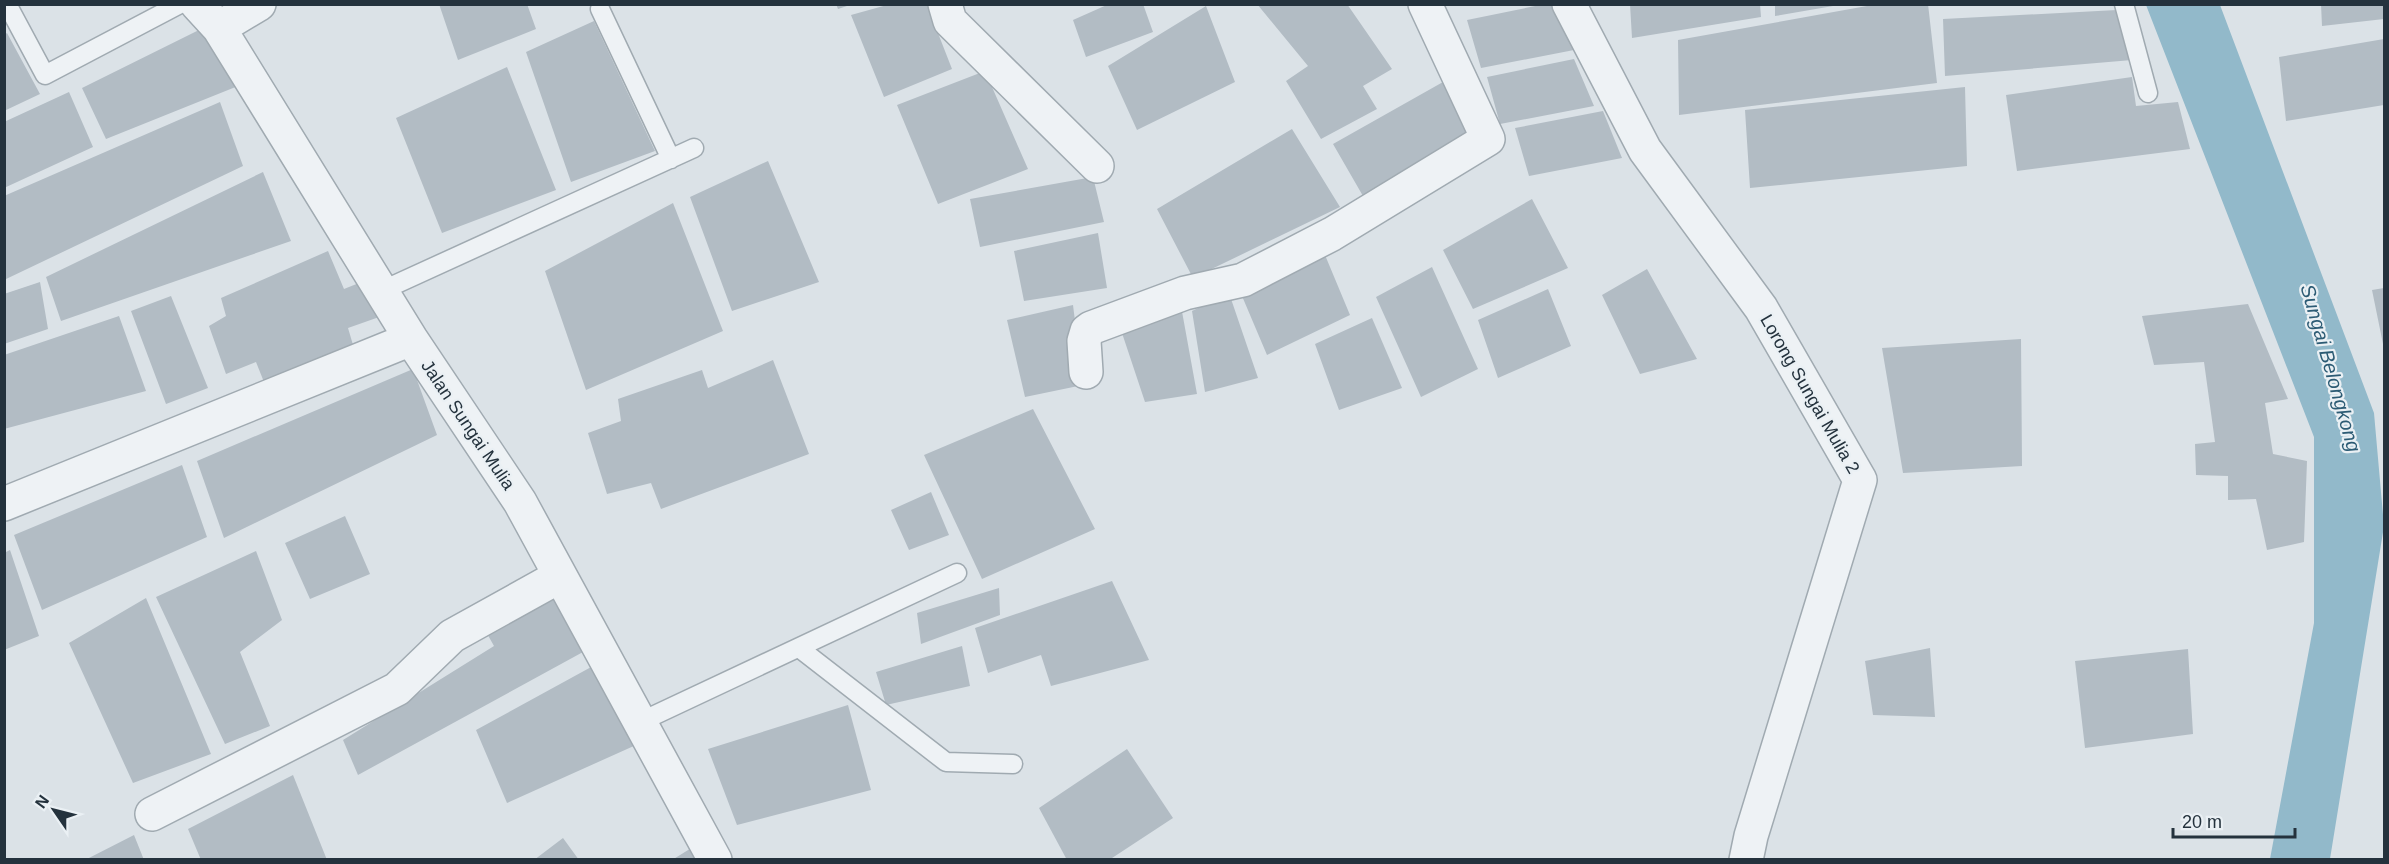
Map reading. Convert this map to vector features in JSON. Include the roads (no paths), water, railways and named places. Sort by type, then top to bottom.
[{"type":"street","name":"Jalan Sungai Mulia","points":[[197,4],[219,28],[411,339],[520,502],[715,860]]},
{"type":"street","points":[[219,28],[259,4]]},
{"type":"street","points":[[945,4],[950,21],[1097,166]]},
{"type":"street","points":[[1086,372],[1084,342],[1087,331],[1091,328],[1185,293],[1243,280],[1332,234],[1488,139],[1425,4]]},
{"type":"street","name":"Lorong Sungai Mulia 2","points":[[1569,4],[1645,150],[1761,308],[1860,480],[1751,837],[1746,860]]},
{"type":"street","points":[[4,504],[411,339]]},
{"type":"street","points":[[152,814],[397,689],[452,636],[560,576]]},
{"type":"lane","points":[[7,4],[45,75],[180,4]]},
{"type":"lane","points":[[2124,4],[2148,93]]},
{"type":"lane","points":[[600,9],[671,159]]},
{"type":"lane","points":[[381,291],[694,148]]},
{"type":"lane","points":[[640,722],[957,573]]},
{"type":"lane","points":[[799,648],[946,762],[1013,764]]},
{"type":"water","name":"Sungai Belongkong","points":[[2146,5],[2220,5],[2374,413],[2384,526],[2330,859],[2270,859],[2314,623],[2314,437]]}]
